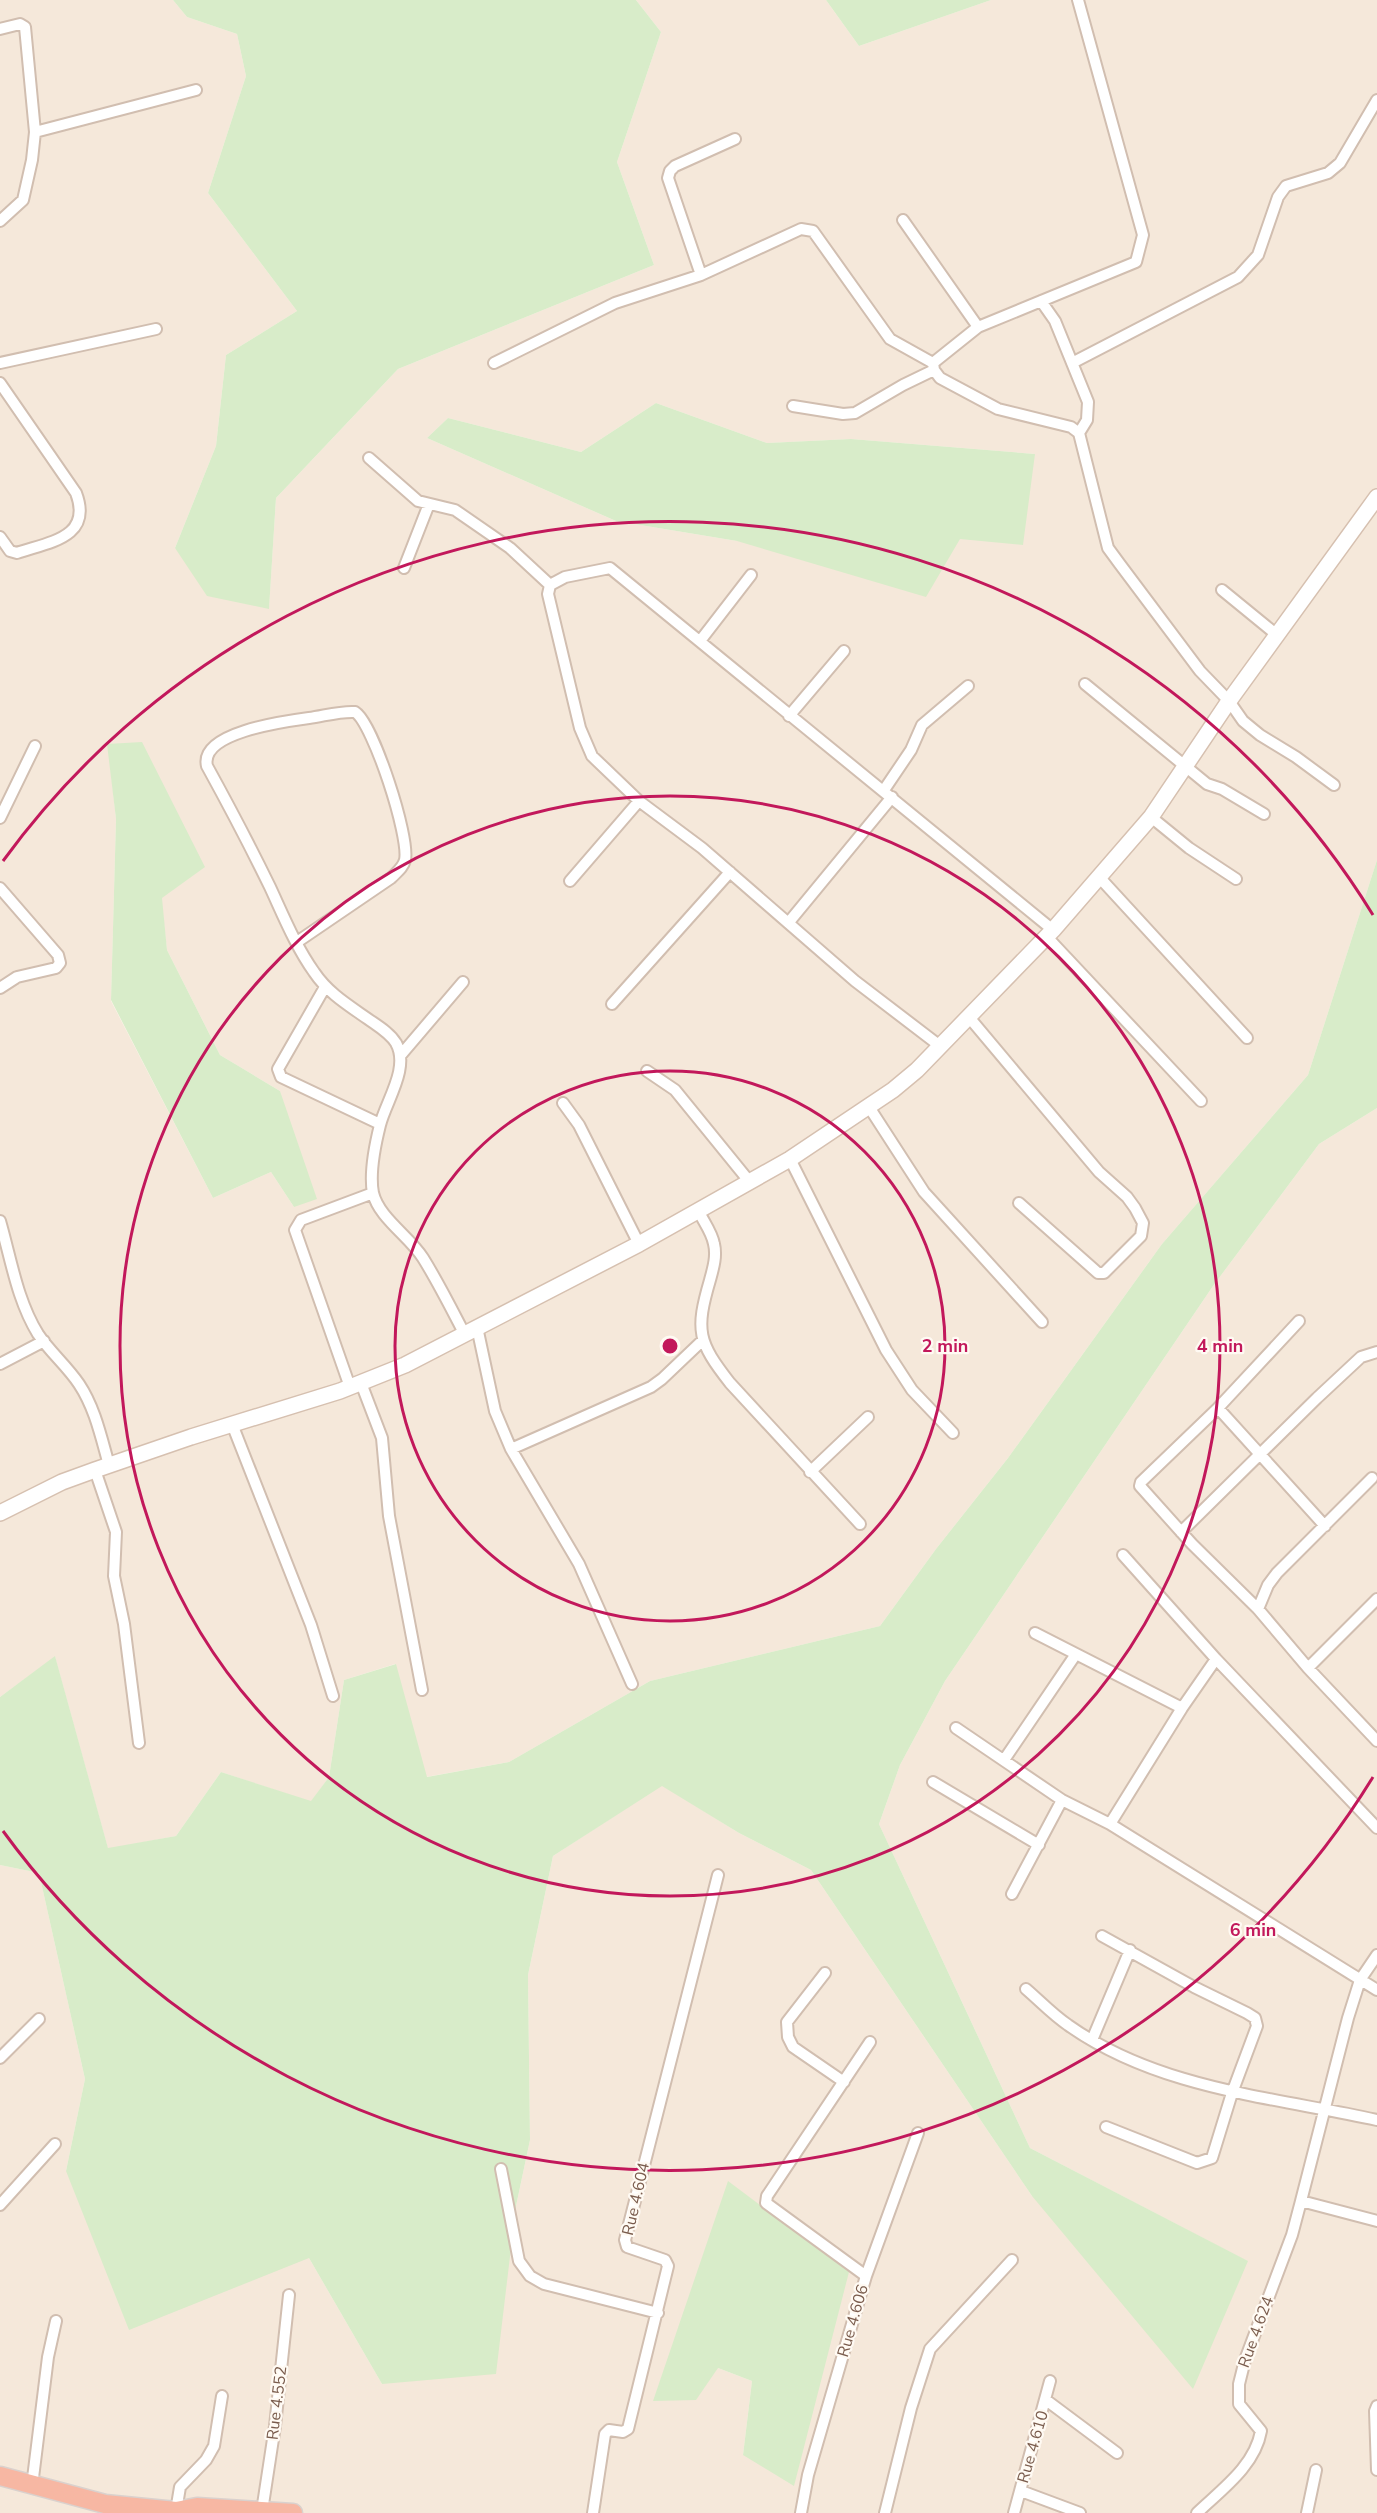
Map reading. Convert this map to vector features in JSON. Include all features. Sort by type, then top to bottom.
[{"type":"highway","points":[[0,2476],[102,2509],[293,2513]]},
{"type":"street","points":[[793,406],[855,413],[934,367],[978,327],[1136,262],[1143,235],[1078,0]]},
{"type":"street","points":[[0,29],[20,24],[25,27],[35,132],[27,188],[23,200],[0,221]]},
{"type":"street","points":[[35,132],[196,90]]},
{"type":"street","points":[[1072,363],[1238,277],[1258,255],[1278,197],[1286,186],[1328,173],[1340,163],[1377,99]]},
{"type":"street","points":[[701,275],[668,178],[675,166],[735,139]]},
{"type":"street","points":[[903,220],[978,327]]},
{"type":"street","points":[[495,363],[615,303],[701,275],[801,229],[813,231],[890,339],[934,367],[940,378],[998,409],[1071,427],[1079,433],[1108,548],[1200,671],[1229,701],[1243,721],[1334,785]]},
{"type":"street","points":[[1041,301],[1055,321],[1088,402],[1087,420],[1079,433]]},
{"type":"street","points":[[0,363],[156,329]]},
{"type":"street","points":[[0,383],[76,493],[81,508],[81,518],[76,528],[68,535],[17,553],[10,551],[0,537]]},
{"type":"street","points":[[369,458],[418,501],[455,510],[510,548],[550,585]]},
{"type":"street","points":[[404,568],[429,504]]},
{"type":"street","points":[[0,1513],[62,1482],[232,1424],[356,1385],[405,1365],[639,1244],[790,1159],[869,1107],[917,1070],[1100,878],[1151,817],[1229,701],[1375,505]]},
{"type":"street","points":[[940,1046],[855,981],[702,848],[639,801],[592,756],[580,728],[548,594],[550,585],[565,577],[610,568],[789,716],[888,794],[1050,933],[1201,1101]]},
{"type":"street","points":[[700,641],[751,575]]},
{"type":"street","points":[[1222,590],[1277,635]]},
{"type":"street","points":[[789,716],[844,651]]},
{"type":"street","points":[[1085,684],[1207,784],[1222,789],[1264,814]]},
{"type":"street","points":[[789,922],[888,794],[922,725],[968,687]]},
{"type":"street","points":[[297,942],[392,878],[405,861],[403,828],[385,770],[364,723],[356,712],[263,725],[229,738],[206,757],[207,766],[249,844],[297,942],[312,970],[325,987],[387,1033],[396,1043],[400,1056],[400,1067],[380,1124],[375,1148],[373,1193],[386,1216],[408,1238],[423,1258],[471,1330],[495,1411],[511,1449],[579,1564],[632,1684]]},
{"type":"street","points":[[0,818],[35,746]]},
{"type":"street","points":[[570,881],[639,801]]},
{"type":"street","points":[[1151,817],[1190,848],[1236,879]]},
{"type":"street","points":[[612,1004],[730,872]]},
{"type":"street","points":[[1100,878],[1247,1038]]},
{"type":"street","points":[[0,888],[58,955],[60,963],[56,968],[17,977],[0,988]]},
{"type":"street","points":[[400,1056],[463,982]]},
{"type":"street","points":[[325,987],[278,1069],[280,1077],[380,1124]]},
{"type":"street","points":[[968,1016],[1099,1172],[1127,1197],[1140,1215],[1143,1230],[1141,1236],[1104,1273],[1098,1273],[1019,1203]]},
{"type":"street","points":[[646,1071],[675,1090],[748,1181]]},
{"type":"street","points":[[563,1103],[579,1125],[639,1244]]},
{"type":"street","points":[[869,1107],[924,1192],[1042,1322]]},
{"type":"street","points":[[790,1159],[886,1350],[912,1390],[953,1433]]},
{"type":"street","points":[[373,1193],[301,1220],[295,1230],[356,1385],[382,1438],[389,1516],[422,1690]]},
{"type":"street","points":[[698,1210],[715,1246],[713,1267],[701,1309],[700,1328],[713,1362],[810,1472],[860,1524]]},
{"type":"street","points":[[0,1221],[18,1291],[44,1341],[79,1383],[91,1404],[117,1537],[114,1576],[124,1624],[139,1743]]},
{"type":"street","points":[[1299,1321],[1218,1408],[1141,1482],[1143,1491],[1258,1609],[1308,1668],[1377,1741]]},
{"type":"street","points":[[511,1449],[651,1388],[703,1340]]},
{"type":"street","points":[[0,1364],[44,1341]]},
{"type":"street","points":[[1181,1532],[1361,1358],[1377,1352]]},
{"type":"street","points":[[1218,1408],[1324,1526]]},
{"type":"street","points":[[810,1472],[868,1417]]},
{"type":"street","points":[[232,1424],[311,1625],[333,1696]]},
{"type":"street","points":[[1258,1609],[1268,1585],[1277,1573],[1372,1478]]},
{"type":"street","points":[[1123,1555],[1216,1659],[1377,1828]]},
{"type":"street","points":[[1308,1668],[1377,1599]]},
{"type":"street","points":[[1035,1634],[1182,1708]]},
{"type":"street","points":[[1004,1760],[1076,1654]]},
{"type":"street","points":[[1110,1824],[1182,1708],[1216,1659]]},
{"type":"street","points":[[956,1728],[1062,1800],[1110,1824],[1377,1990]]},
{"type":"street","points":[[933,1782],[1039,1845]]},
{"type":"street","points":[[1012,1894],[1062,1800]]},
{"type":"street","name":"Rue 4.604","points":[[593,2513],[605,2434],[609,2430],[623,2432],[628,2429],[668,2266],[665,2260],[627,2247],[625,2240],[718,1875]]},
{"type":"street","points":[[1102,1936],[1255,2018],[1257,2026],[1232,2093],[1212,2158],[1197,2163],[1106,2127]]},
{"type":"street","points":[[1092,2040],[1130,1950]]},
{"type":"street","name":"Rue 4.624","points":[[1197,2513],[1243,2469],[1259,2444],[1261,2431],[1239,2404],[1239,2384],[1245,2360],[1292,2235],[1324,2108],[1360,1980],[1377,1955]]},
{"type":"street","points":[[825,1973],[787,2022],[788,2037],[793,2047],[844,2082]]},
{"type":"street","points":[[1026,1989],[1068,2025],[1092,2040],[1113,2051],[1183,2079],[1232,2093],[1324,2108],[1377,2120]]},
{"type":"street","points":[[0,2058],[39,2019]]},
{"type":"street","points":[[866,2276],[766,2203],[767,2196],[870,2042]]},
{"type":"street","name":"Rue 4.606","points":[[801,2513],[808,2475],[866,2276],[918,2133]]},
{"type":"street","points":[[0,2205],[55,2144]]},
{"type":"street","points":[[501,2169],[519,2261],[530,2276],[544,2284],[658,2313]]},
{"type":"street","points":[[1301,2201],[1377,2222]]},
{"type":"street","points":[[885,2513],[911,2408],[930,2349],[1012,2260]]},
{"type":"street","name":"Rue 4.552","points":[[262,2511],[275,2426],[289,2295]]},
{"type":"street","points":[[32,2486],[48,2357],[56,2321]]},
{"type":"street","name":"Rue 4.610","points":[[1014,2513],[1050,2381]]},
{"type":"street","points":[[176,2511],[180,2487],[206,2460],[214,2446],[222,2396]]},
{"type":"street","points":[[1046,2400],[1117,2453]]},
{"type":"street","points":[[1376,2408],[1377,2470]]},
{"type":"street","points":[[1307,2513],[1316,2470]]},
{"type":"street","points":[[1021,2491],[1080,2513]]},
{"type":"shaded area","points":[[0,0],[173,0],[187,17],[237,34],[246,76],[208,193],[297,311],[226,355],[216,446],[175,548],[269,608],[276,498],[398,369],[654,265],[617,162],[661,32],[636,0],[826,0],[859,46],[991,0],[1377,0],[1377,860],[1308,1075],[1162,1244],[1008,1458],[936,1549],[880,1626],[650,1681],[509,1762],[426,1777],[395,1664],[344,1680],[329,1777],[311,1802],[221,1772],[176,1836],[108,1849],[55,1657],[0,1697]],"holes":[[[656,403],[767,443],[851,439],[1035,454],[960,539],[737,541],[616,521],[427,438],[448,418],[581,452]],[[108,744],[204,867],[161,898],[167,950],[220,1055],[280,1091],[294,1207],[271,1172],[213,1198],[111,1001],[116,819]]]},
{"type":"shaded area","points":[[1377,1108],[1377,2513],[0,2513],[0,1865],[39,1873],[85,2079],[66,2171],[309,2258],[382,2384],[516,2206],[530,2140],[528,1975],[553,1856],[662,1785],[739,1833],[811,1870],[1032,2196],[1247,2261],[1030,2148],[879,1824],[900,1765],[945,1681],[1213,1286],[1319,1144]],"holes":[[[849,2272],[743,2455],[752,2381],[718,2368]]]},
{"type":"green space","points":[[173,0],[636,0],[661,32],[617,162],[654,265],[398,369],[276,498],[269,609],[207,596],[175,548],[216,446],[226,355],[297,311],[208,193],[246,76],[237,34],[187,17]]},
{"type":"green space","points":[[826,0],[991,0],[859,46]]},
{"type":"green space","points":[[656,403],[767,443],[851,439],[1035,454],[1023,545],[960,539],[926,597],[737,541],[616,521],[427,438],[448,418],[581,452]]},
{"type":"green space","points":[[142,742],[205,867],[162,898],[167,950],[220,1055],[280,1091],[317,1199],[294,1207],[271,1172],[213,1198],[111,1000],[116,819],[107,744]]},
{"type":"green space","points":[[1377,860],[1377,1108],[1319,1144],[1213,1286],[945,1681],[900,1765],[879,1824],[1030,2148],[1248,2261],[1193,2389],[1032,2196],[811,1870],[739,1833],[662,1786],[553,1856],[528,1975],[530,2140],[516,2206],[496,2374],[382,2384],[309,2258],[129,2330],[66,2171],[85,2079],[39,1873],[0,1865],[0,1697],[55,1656],[108,1848],[176,1836],[221,1772],[311,1801],[329,1777],[344,1680],[396,1664],[427,1777],[509,1762],[650,1681],[880,1626],[936,1549],[1008,1458],[1162,1244],[1308,1075]]},
{"type":"green space","points":[[728,2181],[849,2272],[794,2486],[743,2455],[752,2381],[718,2368],[696,2400],[653,2401]]}]
